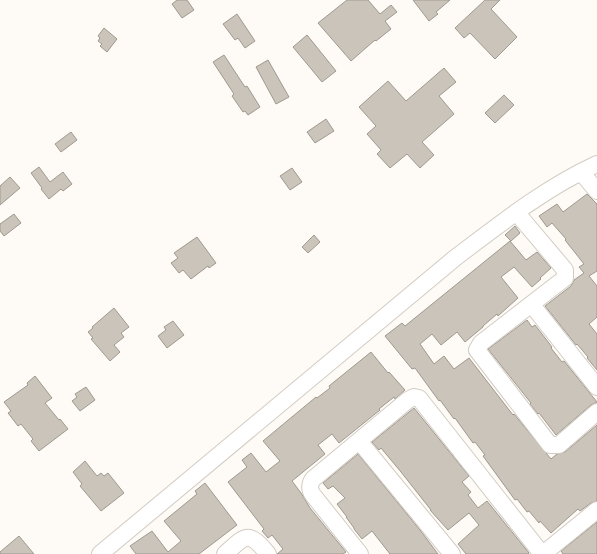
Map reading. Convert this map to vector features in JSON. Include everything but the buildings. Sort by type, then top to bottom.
[{"type":"street","points":[[100,554],[455,258],[516,212],[581,172],[597,164]]},
{"type":"street","points":[[581,172],[597,191]]},
{"type":"street","points":[[516,212],[565,270],[565,278],[532,305],[480,343],[477,350],[478,353],[550,445],[559,445],[597,412]]},
{"type":"street","points":[[532,305],[597,387]]},
{"type":"street","points":[[360,554],[313,496],[310,490],[310,484],[313,479],[408,400],[414,397],[420,398],[543,554],[597,510]]},
{"type":"street","points":[[359,441],[452,554]]},
{"type":"street","points":[[225,554],[242,539],[247,538],[257,540],[268,554]]}]
